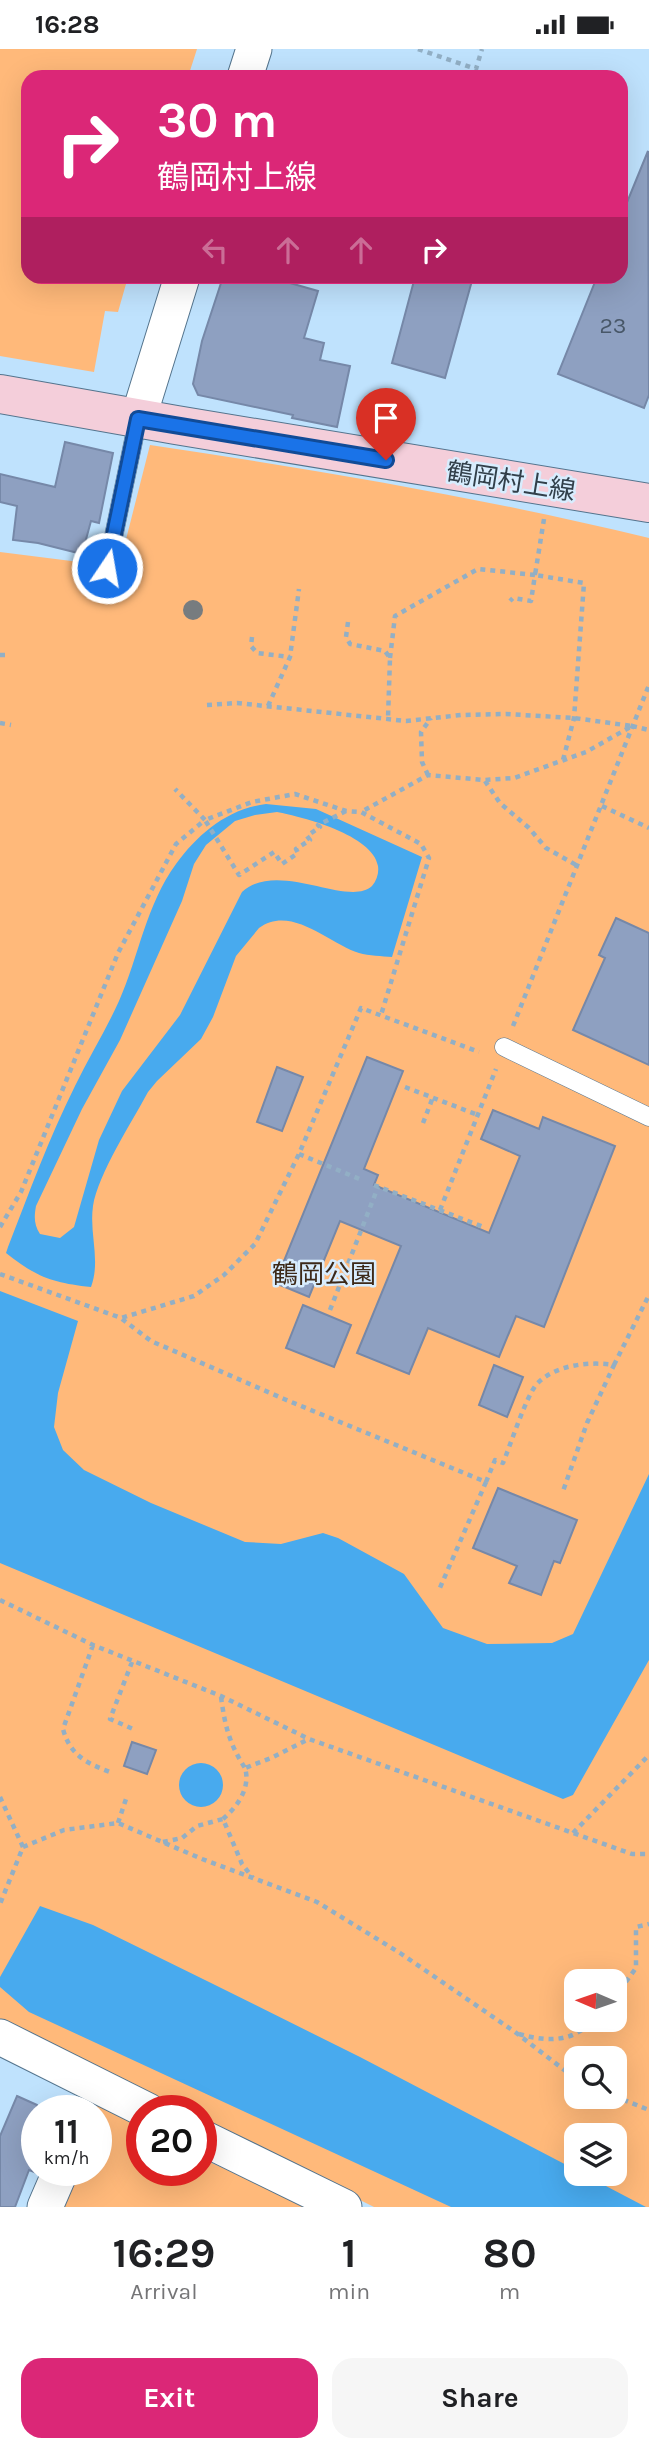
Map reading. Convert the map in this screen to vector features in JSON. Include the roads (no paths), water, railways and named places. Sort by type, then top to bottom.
[{"type":"main road","name":"鶴岡村上線","points":[[0,394],[649,503]]},
{"type":"street","points":[[247,70],[254,49]]},
{"type":"street","points":[[138,419],[180,284]]},
{"type":"street","points":[[0,2037],[88,2095]]},
{"type":"street","points":[[217,2145],[344,2207]]},
{"type":"street","points":[[45,2207],[54,2186]]},
{"type":"lane","points":[[107,568],[138,419]]},
{"type":"lane","points":[[502,1054],[649,1117]]},
{"type":"water","points":[[266,804],[316,809],[422,857],[392,957],[359,953],[297,923],[271,922],[259,928],[236,956],[213,1017],[201,1039],[148,1092],[108,1164],[93,1206],[95,1267],[91,1287],[55,1281],[36,1273],[6,1253],[57,1125],[119,1001],[157,896],[176,864],[204,833],[226,817]],"holes":[[[277,812],[335,829],[364,845],[378,866],[375,881],[372,886],[361,891],[347,892],[274,880],[257,883],[242,892],[180,1015],[122,1091],[99,1140],[74,1227],[60,1238],[40,1234],[35,1221],[36,1206],[82,1109],[120,1040],[182,901],[194,864],[206,845],[235,821]]]},
{"type":"water","points":[[0,1291],[78,1321],[58,1393],[54,1427],[63,1450],[84,1470],[151,1503],[245,1542],[281,1544],[323,1533],[338,1538],[404,1574],[443,1628],[487,1644],[552,1643],[573,1634],[649,1474],[649,1660],[573,1795],[563,1799],[0,1563]]},
{"type":"water","points":[[201,1763],[217,1769],[223,1785],[217,1801],[201,1807],[185,1801],[179,1785],[185,1769]]},
{"type":"water","points":[[40,1906],[93,1925],[207,1981],[564,2164],[564,2186],[606,2186],[646,2207],[451,2207],[217,2099],[217,2095],[209,2095],[29,2012],[0,1987],[0,1977]]},
{"type":"park label","name":"鶴岡公園","points":[[324,1274]]}]
